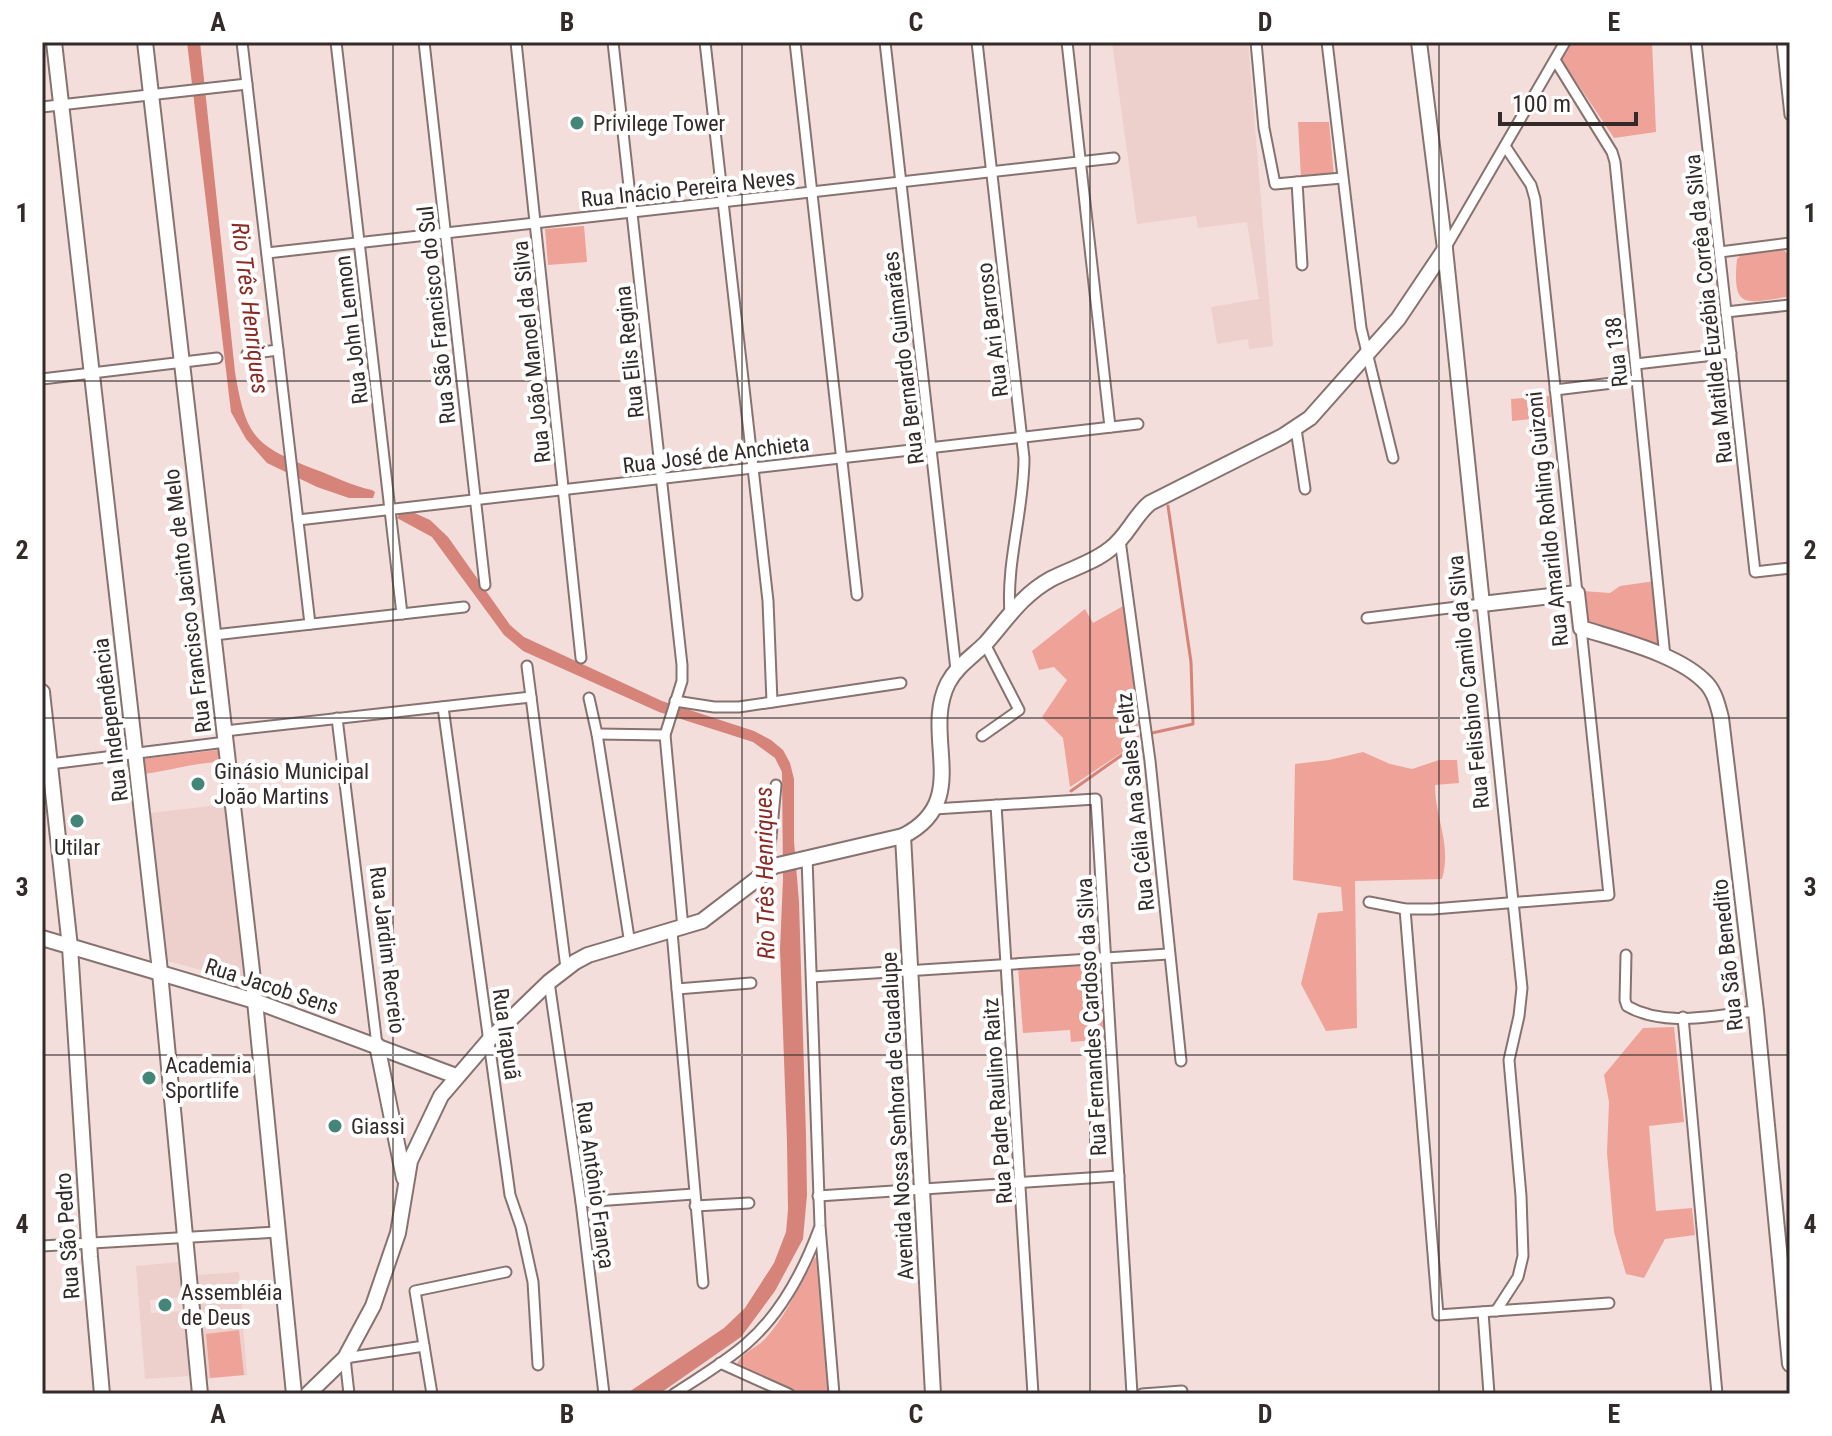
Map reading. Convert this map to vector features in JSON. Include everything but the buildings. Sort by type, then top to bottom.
[{"type":"street","name":"Rua Independência","points":[[54,42],[160,973],[200,1394]]},
{"type":"street","name":"Rua Francisco Jacinto de Melo","points":[[145,42],[226,736],[294,1394]]},
{"type":"street","points":[[242,42],[310,624]]},
{"type":"street","name":"Rua John Lennon","points":[[336,42],[402,614]]},
{"type":"street","name":"Rua São Francisco do Sul","points":[[424,42],[485,585]]},
{"type":"street","name":"Rua João Manoel da Silva","points":[[516,42],[581,658]]},
{"type":"street","name":"Rua Elis Regina","points":[[613,42],[682,665],[682,681],[666,730]]},
{"type":"street","points":[[705,42],[769,614],[772,702]]},
{"type":"street","points":[[795,42],[857,595]]},
{"type":"street","name":"Rua Bernardo Guimarães","points":[[885,42],[956,670]]},
{"type":"street","name":"Rua Ari Barroso","points":[[977,42],[1023,437],[1024,483],[1010,613]]},
{"type":"street","points":[[1067,42],[1110,427]]},
{"type":"street","points":[[1256,42],[1264,128],[1275,184],[1342,178]]},
{"type":"street","points":[[1327,42],[1361,328],[1393,458]]},
{"type":"street","name":"Rua Felisbino Camilo da Silva","points":[[1419,42],[1445,249],[1522,988],[1509,1060],[1523,1256],[1518,1277],[1496,1311]]},
{"type":"street","points":[[308,1394],[345,1358],[364,1325],[385,1276],[401,1221],[410,1161],[418,1141],[441,1096],[490,1039],[549,982],[588,955],[677,930],[708,917],[774,867],[903,836],[917,827],[934,809],[942,788],[942,701],[947,684],[956,670],[985,644],[1025,596],[1099,557],[1120,540],[1150,503],[1296,429],[1319,409],[1410,302],[1445,249],[1565,42]]},
{"type":"street","name":"Rua Matilde Euzébia Corrêa da Silva","points":[[1696,42],[1755,572],[1790,568]]},
{"type":"street","points":[[1782,42],[1790,115]]},
{"type":"street","name":"Rua 138","points":[[1555,60],[1612,152],[1615,162],[1665,657]]},
{"type":"street","points":[[42,107],[247,84]]},
{"type":"street","name":"Rua Amarildo Rohling Guizoni","points":[[1505,146],[1533,190],[1609,895],[1513,903]]},
{"type":"street","name":"Rua Inácio Pereira Neves","points":[[267,253],[1114,158]]},
{"type":"street","points":[[1297,182],[1302,265]]},
{"type":"street","points":[[1720,252],[1790,243]]},
{"type":"street","points":[[1726,312],[1790,305]]},
{"type":"street","points":[[247,354],[278,350]]},
{"type":"street","points":[[1636,364],[1731,353]]},
{"type":"street","points":[[42,379],[217,358]]},
{"type":"street","points":[[1555,390],[1637,380]]},
{"type":"street","name":"Rua José de Anchieta","points":[[298,520],[1138,424]]},
{"type":"street","points":[[1296,429],[1305,489]]},
{"type":"street","name":"Rua Célia Ana Sales Feltz","points":[[1120,540],[1150,761],[1181,1061]]},
{"type":"street","points":[[1367,618],[1577,593]]},
{"type":"street","points":[[214,635],[464,607]]},
{"type":"street","name":"Rua São Benedito","points":[[1581,628],[1665,657],[1690,670],[1714,694],[1721,718],[1756,1011],[1790,1364]]},
{"type":"street","points":[[982,736],[1019,710],[985,644]]},
{"type":"street","points":[[527,666],[566,968]]},
{"type":"street","points":[[674,703],[726,708],[901,683]]},
{"type":"street","name":"Rua São Pedro","points":[[42,692],[46,764],[70,947],[102,1394]]},
{"type":"street","points":[[46,764],[136,754],[337,718],[531,697]]},
{"type":"street","points":[[589,698],[630,944]]},
{"type":"street","name":"Rua Irapuã","points":[[443,707],[510,1195],[521,1227],[533,1282],[538,1365]]},
{"type":"street","name":"Rua Jardim Recreio","points":[[337,718],[377,1045],[406,1185]]},
{"type":"street","points":[[597,734],[666,730],[677,930],[677,989],[703,1283]]},
{"type":"street","points":[[774,867],[776,785]]},
{"type":"street","name":"Rua Fernandes Cardoso da Silva","points":[[934,809],[1096,799],[1132,1394]]},
{"type":"street","name":"Rua Padre Raulino Raitz","points":[[996,805],[1033,1394]]},
{"type":"street","name":"Avenida Nossa Senhora de Guadalupe","points":[[903,836],[933,1394]]},
{"type":"street","points":[[804,859],[812,977],[818,1196],[834,1394]]},
{"type":"street","points":[[1369,902],[1405,909],[1513,903]]},
{"type":"street","points":[[1405,909],[1438,1315],[1609,1303]]},
{"type":"street","name":"Rua Jacob Sens","points":[[42,938],[255,1001],[456,1076]]},
{"type":"street","points":[[812,977],[1168,954]]},
{"type":"street","points":[[1626,955],[1627,1006],[1658,1018],[1756,1011]]},
{"type":"street","name":"Rua Antônio França","points":[[549,982],[581,1202],[604,1394]]},
{"type":"street","points":[[677,989],[751,983]]},
{"type":"street","points":[[1683,1017],[1717,1394]]},
{"type":"street","points":[[818,1196],[1119,1176]]},
{"type":"street","points":[[581,1202],[694,1194]]},
{"type":"street","points":[[695,1206],[749,1203]]},
{"type":"street","points":[[674,1394],[745,1345],[775,1313],[799,1276],[820,1226]]},
{"type":"street","points":[[42,1246],[277,1232]]},
{"type":"street","points":[[432,1394],[415,1291],[506,1272]]},
{"type":"street","points":[[1483,1312],[1489,1394]]},
{"type":"street","points":[[345,1358],[424,1346]]},
{"type":"street","points":[[345,1358],[349,1394]]},
{"type":"street","points":[[720,1363],[789,1394]]},
{"type":"street","points":[[1142,1394],[1182,1391]]},
{"type":"shaded area","points":[[187,42],[200,42],[235,372],[249,425],[256,436],[278,453],[372,490],[375,492],[373,498],[349,498],[317,487],[267,463],[246,439],[231,412]]},
{"type":"shaded area","points":[[1112,42],[1248,42],[1273,346],[1249,349],[1248,339],[1217,344],[1211,307],[1259,299],[1247,222],[1198,228],[1196,216],[1137,224]]},
{"type":"shaded area","points":[[1571,42],[1652,42],[1656,132],[1614,138],[1561,59]]},
{"type":"shaded area","points":[[1298,122],[1329,122],[1334,176],[1301,178]]},
{"type":"shaded area","points":[[584,226],[587,262],[548,265],[545,229]]},
{"type":"shaded area","points":[[1779,249],[1789,257],[1790,294],[1760,301],[1744,299],[1737,287],[1737,259],[1742,254]]},
{"type":"shaded area","points":[[1549,396],[1551,417],[1512,421],[1511,399]]},
{"type":"shaded area","points":[[408,510],[430,520],[448,537],[510,625],[524,637],[662,701],[754,731],[783,750],[790,763],[794,779],[806,1136],[807,1195],[803,1239],[775,1291],[741,1337],[659,1394],[626,1394],[724,1328],[745,1308],[774,1263],[786,1232],[787,1142],[780,949],[782,772],[775,758],[753,742],[659,712],[523,651],[504,635],[432,537],[397,518],[401,511]]},
{"type":"shaded area","points":[[1655,581],[1661,647],[1586,624],[1583,591],[1610,593],[1620,586]]},
{"type":"shaded area","points":[[1125,605],[1139,737],[1126,750],[1070,787],[1063,738],[1042,717],[1067,680],[1054,667],[1039,670],[1032,651],[1085,609],[1093,623]]},
{"type":"shaded area","points":[[218,750],[219,762],[143,774],[142,759]]},
{"type":"shaded area","points":[[1363,752],[1390,764],[1412,769],[1439,760],[1457,760],[1459,783],[1435,785],[1445,854],[1442,879],[1355,881],[1357,1028],[1326,1031],[1301,984],[1318,913],[1343,911],[1341,887],[1293,880],[1295,764]]},
{"type":"shaded area","points":[[226,804],[246,981],[167,961],[151,813]]},
{"type":"shaded area","points":[[1102,962],[1107,1039],[1071,1042],[1070,1030],[1023,1033],[1018,968]]},
{"type":"shaded area","points":[[1674,1027],[1684,1122],[1649,1126],[1656,1211],[1692,1208],[1695,1235],[1665,1239],[1644,1278],[1626,1274],[1614,1232],[1607,1153],[1609,1102],[1604,1075],[1643,1028]]},
{"type":"shaded area","points":[[815,1257],[819,1261],[829,1394],[799,1394],[737,1364],[773,1330]]},
{"type":"shaded area","points":[[179,1262],[182,1297],[150,1300],[151,1313],[185,1311],[190,1376],[145,1379],[136,1266]]},
{"type":"shaded area","points":[[239,1272],[247,1375],[206,1379],[198,1275]]},
{"type":"shaded area","points":[[239,1330],[244,1375],[210,1378],[206,1334]]},
{"type":"waterway","points":[[1152,733],[1193,724],[1191,662],[1168,506]]},
{"type":"waterway","points":[[1071,791],[1139,743]]},
{"type":"place","name":"Privilege Tower","points":[[577,123]]},
{"type":"place","name":"Ginásio Municipal João Martins","points":[[198,784]]},
{"type":"place","name":"Utilar","points":[[77,821]]},
{"type":"place","name":"Academia Sportlife","points":[[149,1078]]},
{"type":"place","name":"Giassi","points":[[335,1126]]},
{"type":"place","name":"Assembléia de Deus","points":[[165,1305]]},
{"type":"water label","name":"Rio Três Henriques","points":[[250,308]]},
{"type":"water label","name":"Rio Três Henriques","points":[[765,873]]}]
